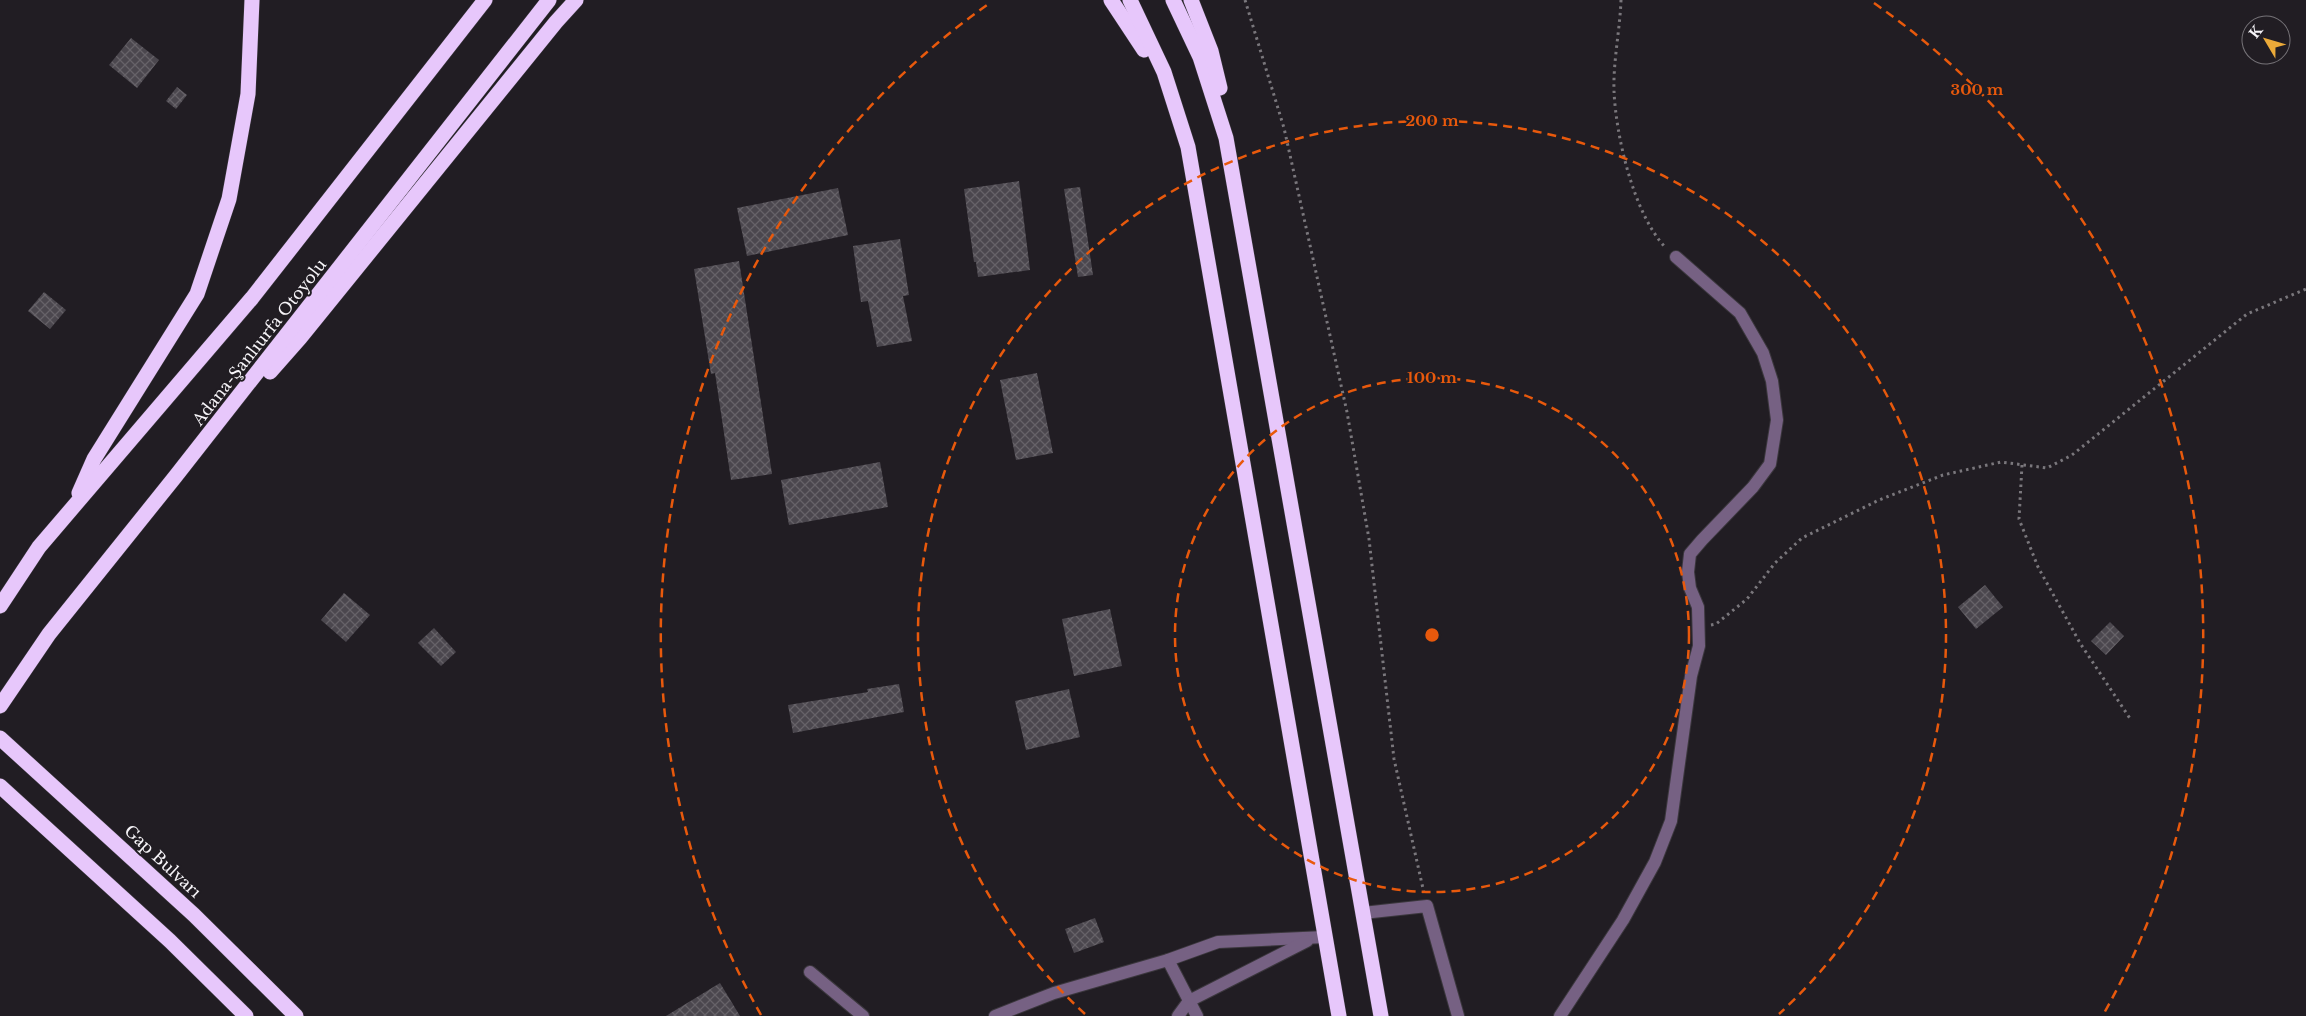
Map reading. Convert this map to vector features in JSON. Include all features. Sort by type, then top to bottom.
[{"type":"highway","points":[[71,509],[94,459],[197,294],[229,200],[248,94],[252,0]]},
{"type":"highway","name":"Adana-Şanlıurfa Otoyolu","points":[[0,606],[39,546],[252,298],[485,0]]},
{"type":"highway","name":"Adana-Şanlıurfa Otoyolu","points":[[0,706],[49,634],[175,477],[548,0]]},
{"type":"highway","points":[[175,477],[300,338],[556,22],[576,0]]},
{"type":"highway","points":[[1111,0],[1142,46],[1161,88],[1180,146],[1212,281]]},
{"type":"highway","points":[[1130,0],[1164,72],[1188,147],[1212,281],[1319,937],[1339,1016]]},
{"type":"highway","points":[[1173,0],[1200,57],[1226,138],[1382,1016]]},
{"type":"highway","points":[[1191,0],[1210,51],[1232,137],[1250,274]]},
{"type":"highway","name":"Gap Bulvarı","points":[[0,738],[194,914],[296,1016]]},
{"type":"highway","points":[[0,786],[170,941],[246,1016]]},
{"type":"street","points":[[1560,1016],[1623,920],[1655,862],[1671,822],[1691,676],[1699,646],[1698,607],[1688,572],[1690,554],[1753,487],[1770,464],[1777,420],[1772,381],[1763,353],[1740,313],[1676,257]]},
{"type":"street","points":[[1363,913],[1427,906],[1458,1016]]},
{"type":"street","points":[[995,1016],[1054,993],[1168,960],[1218,942],[1319,937]]},
{"type":"street","points":[[1178,1016],[1189,1001],[1250,968],[1319,937]]},
{"type":"street","points":[[1168,960],[1197,1016]]},
{"type":"street","points":[[810,972],[863,1016]]},
{"type":"path","points":[[1245,0],[1284,128],[1347,412],[1369,539],[1394,759],[1427,906]]},
{"type":"path","points":[[1621,0],[1614,90],[1620,139],[1640,206],[1657,238],[1676,257]]},
{"type":"path","points":[[1699,627],[1716,624],[1747,599],[1776,563],[1802,538],[1880,500],[1943,476],[2001,462],[2047,468],[2072,455],[2247,314],[2306,289]]},
{"type":"path","points":[[2022,465],[2019,519],[2038,566],[2080,643],[2131,720]]},
{"type":"building","points":[[131,38],[159,60],[137,88],[109,65]]},
{"type":"building","points":[[177,87],[187,95],[176,109],[166,101]]},
{"type":"building","points":[[1019,181],[1030,270],[978,277],[976,262],[974,262],[964,189]]},
{"type":"building","points":[[1080,187],[1093,275],[1078,277],[1064,189]]},
{"type":"building","points":[[838,188],[848,235],[747,256],[737,208]]},
{"type":"building","points":[[900,239],[909,295],[903,296],[912,341],[877,347],[868,301],[861,302],[853,246]]},
{"type":"building","points":[[739,261],[772,474],[731,480],[715,373],[711,374],[694,269]]},
{"type":"building","points":[[44,292],[66,310],[50,329],[28,311]]},
{"type":"building","points":[[1037,373],[1053,453],[1016,460],[1000,380]]},
{"type":"building","points":[[880,462],[888,507],[789,525],[781,480]]},
{"type":"building","points":[[1985,585],[2003,607],[1976,629],[1958,607]]},
{"type":"building","points":[[344,593],[370,615],[346,642],[321,620]]},
{"type":"building","points":[[1110,609],[1122,666],[1074,676],[1062,619]]},
{"type":"building","points":[[2110,622],[2124,636],[2106,655],[2091,641]]},
{"type":"building","points":[[434,628],[456,652],[441,666],[418,643]]},
{"type":"building","points":[[899,684],[904,712],[793,733],[788,705],[868,692],[867,689]]},
{"type":"building","points":[[1069,689],[1080,737],[1026,750],[1015,701]]},
{"type":"building","points":[[1095,918],[1104,942],[1074,953],[1065,929]]},
{"type":"building","points":[[720,983],[740,1016],[666,1016]]}]
